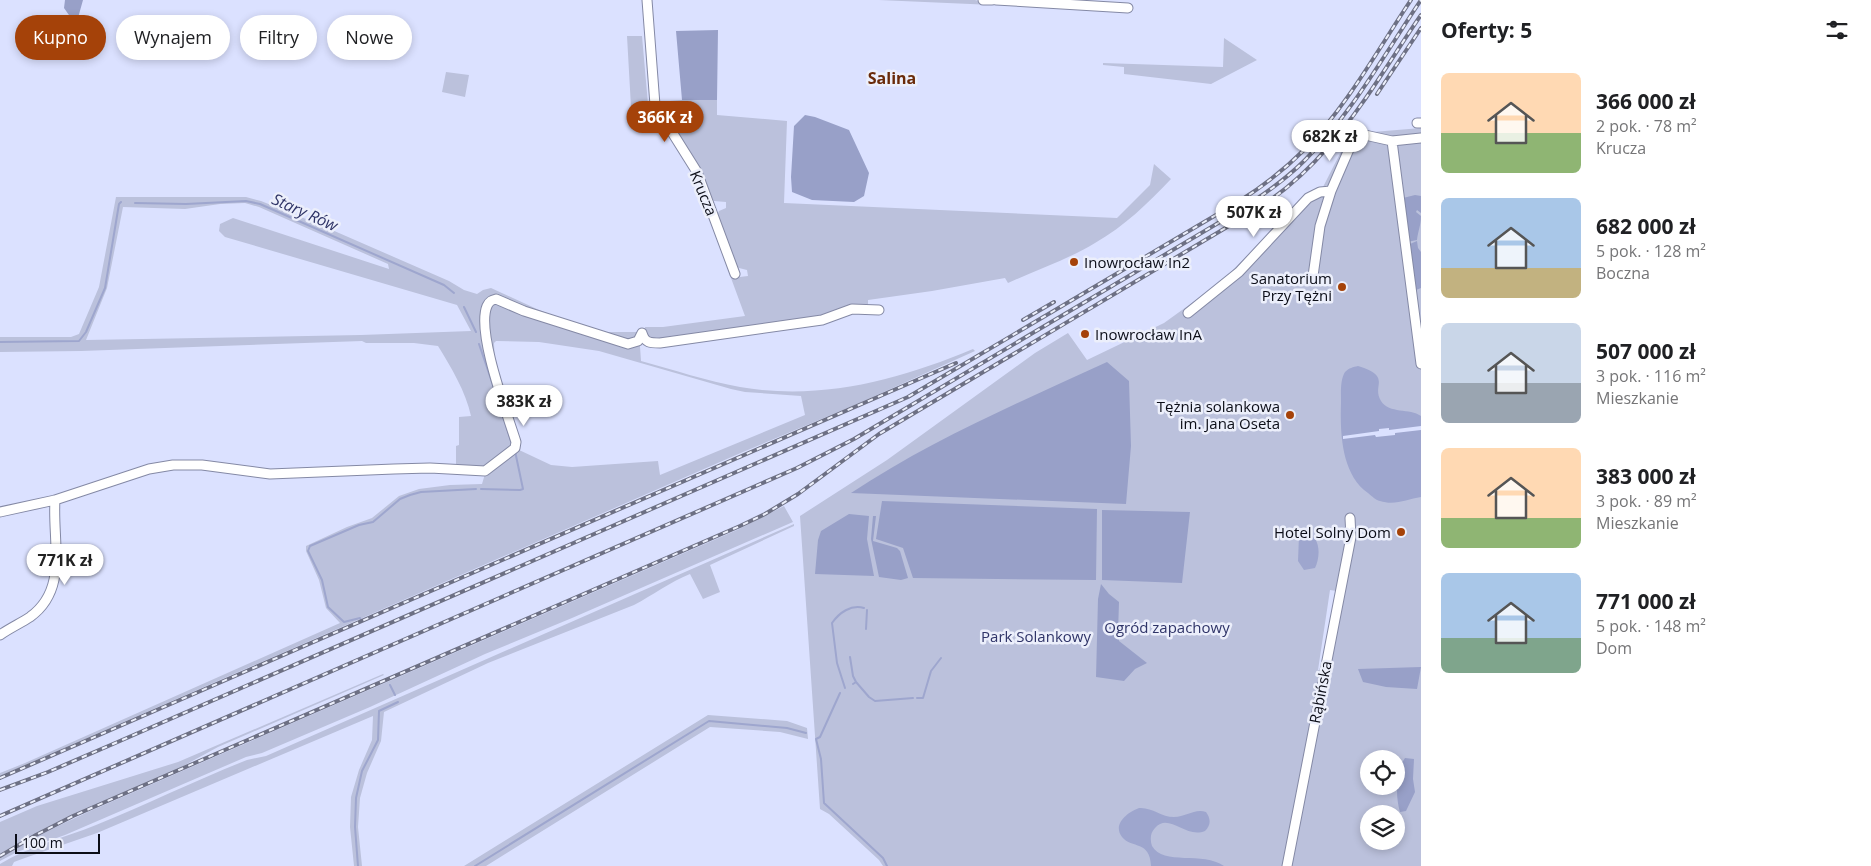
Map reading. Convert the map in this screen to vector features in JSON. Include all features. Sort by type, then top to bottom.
[{"type":"street","name":"Krucza","points":[[646,0],[655,105],[697,172],[735,274]]},
{"type":"street","points":[[983,0],[992,0]]},
{"type":"street","points":[[996,0],[1112,3],[1128,8]]},
{"type":"street","points":[[1313,276],[1320,226],[1331,191],[1356,133],[1392,141],[1421,138]]},
{"type":"street","points":[[1392,141],[1421,364]]},
{"type":"street","points":[[1188,313],[1239,272],[1308,198],[1320,192],[1331,191]]},
{"type":"street","points":[[0,512],[55,500],[149,469],[173,465],[202,466],[270,474],[403,468],[485,471],[515,448],[516,442],[486,338],[486,306],[496,299],[524,311],[628,344],[638,341],[642,333],[644,339],[648,342],[660,343],[822,320],[852,309],[879,310]]},
{"type":"street","points":[[0,635],[31,616],[45,603],[52,590],[56,571],[55,500]]},
{"type":"street","name":"Rąbińska","points":[[1286,866],[1351,537],[1350,518]]},
{"type":"green space","points":[[879,0],[975,0],[993,5]]},
{"type":"green space","points":[[627,36],[642,36],[648,104],[631,107]]},
{"type":"green space","points":[[1224,38],[1257,60],[1211,84],[1124,74],[1124,67],[1103,65],[1103,63],[1223,67]]},
{"type":"green space","points":[[446,72],[469,75],[465,97],[442,92]]},
{"type":"green space","points":[[717,100],[717,115],[787,121],[784,203],[1117,218],[1150,185],[1154,164],[1171,179],[1136,214],[1106,236],[1085,249],[1008,283],[1005,278],[868,300],[868,307],[826,317],[659,341],[646,338],[645,327],[663,327],[745,316],[731,278],[748,276],[747,270],[735,265],[717,215],[719,211],[726,208],[726,202],[711,199],[658,102]]},
{"type":"green space","name":"Park Solankowy","points":[[1354,126],[1373,132],[1421,128],[1421,866],[1288,866],[1343,592],[1330,590],[1318,670],[1321,670],[1283,866],[883,866],[879,860],[829,814],[820,809],[800,516],[887,460],[1035,353],[1068,333],[1087,360],[1164,323],[1221,282],[1306,198],[1323,187]]},
{"type":"green space","points":[[116,197],[246,197],[316,223],[449,281],[464,290],[477,294],[491,288],[539,310],[597,332],[639,332],[641,361],[728,385],[770,391],[830,389],[888,378],[917,370],[973,349],[975,351],[0,776],[0,773],[340,623],[326,608],[319,580],[306,551],[306,546],[372,518],[399,496],[419,489],[450,485],[482,484],[485,474],[517,449],[551,465],[572,467],[658,461],[660,475],[805,415],[801,396],[745,392],[731,389],[599,351],[539,342],[496,341],[494,343],[495,366],[512,437],[512,448],[485,469],[456,467],[456,446],[459,445],[459,417],[471,416],[462,389],[438,346],[414,343],[366,343],[362,341],[0,352],[0,337],[71,337],[79,334],[99,287]],"holes":[[[245,203],[259,207],[388,264],[389,269],[233,218],[220,224],[219,231],[225,237],[457,305],[471,331],[86,340],[107,288],[123,207],[185,209]]]},
{"type":"green space","points":[[784,506],[793,522],[485,654],[370,707],[262,753],[246,757],[65,835],[17,852],[0,861],[0,858],[21,845],[88,812],[737,530]]},
{"type":"green space","points":[[794,524],[794,526],[710,565],[720,592],[703,599],[690,574],[634,605],[488,663],[384,712],[381,741],[367,773],[360,798],[358,827],[362,866],[354,866],[350,827],[351,797],[359,770],[372,740],[373,716],[97,833],[14,862],[12,866],[0,866],[0,864],[11,858],[35,847],[96,825],[247,760],[266,756]]},
{"type":"green space","points":[[383,674],[218,747],[174,771],[52,825],[0,854],[0,822],[37,806],[178,762]]},
{"type":"green space","points":[[708,715],[787,721],[807,728],[808,739],[780,732],[710,727],[486,866],[464,866]]},
{"type":"shaded area","points":[[65,0],[83,0],[79,15],[69,15],[64,8]]},
{"type":"shaded area","points":[[718,30],[717,100],[682,100],[676,31]]},
{"type":"shaded area","points":[[805,115],[849,130],[869,173],[864,196],[854,202],[812,200],[792,192],[794,126]]},
{"type":"shaded area","points":[[1415,195],[1421,196],[1421,213],[1417,210],[1416,212],[1421,216],[1421,222],[1417,240],[1407,242],[1403,198]]},
{"type":"shaded area","points":[[1417,241],[1421,252],[1421,288],[1416,290],[1410,244]]},
{"type":"shaded area","points":[[1107,362],[1129,381],[1131,446],[1126,504],[851,493],[944,439]]},
{"type":"shaded area","points":[[1358,366],[1369,370],[1378,378],[1379,395],[1385,405],[1389,408],[1421,416],[1421,497],[1396,502],[1378,500],[1359,485],[1352,475],[1347,464],[1342,439],[1341,387],[1345,372]]},
{"type":"shaded area","points":[[882,501],[1097,509],[1096,580],[913,578],[903,548],[876,539]]},
{"type":"shaded area","points":[[1102,510],[1190,512],[1182,583],[1102,580]]},
{"type":"shaded area","points":[[849,514],[869,516],[867,539],[874,576],[815,574],[818,540],[821,531]]},
{"type":"shaded area","points":[[873,516],[876,516],[873,541],[897,548],[900,551],[908,578],[901,580],[879,577],[871,539]]},
{"type":"shaded area","points":[[1303,533],[1313,537],[1319,552],[1315,568],[1304,570],[1298,561],[1299,536]]},
{"type":"shaded area","points":[[1101,584],[1119,602],[1119,641],[1147,663],[1135,669],[1124,681],[1096,677],[1098,599]]},
{"type":"shaded area","points":[[1421,667],[1417,689],[1386,687],[1363,682],[1358,669]]},
{"type":"shaded area","points":[[1405,758],[1414,759],[1413,779],[1415,792],[1406,811],[1405,805],[1398,805],[1397,795],[1405,795]]},
{"type":"shaded area","points":[[1139,808],[1174,817],[1198,811],[1206,812],[1210,822],[1205,831],[1191,832],[1172,824],[1160,824],[1152,832],[1152,846],[1157,852],[1165,855],[1205,859],[1224,866],[1151,866],[1147,852],[1140,846],[1126,841],[1119,832],[1120,823],[1123,819],[1130,812]]},
{"type":"pier","points":[[1421,426],[1421,430],[1395,433],[1395,435],[1376,437],[1375,435],[1343,439],[1343,436],[1379,431],[1379,429],[1389,428],[1389,430]]},
{"type":"waterway","name":"Stary Rów","points":[[135,203],[186,204],[246,201],[260,204],[444,285],[454,293]]},
{"type":"waterway","name":"Stary Rów","points":[[0,342],[79,341],[86,332],[105,288],[119,204],[121,202]]},
{"type":"waterway","name":"Stary Rów","points":[[464,307],[476,332]]},
{"type":"waterway","name":"Stary Rów","points":[[479,344],[495,391]]},
{"type":"waterway","name":"Stary Rów","points":[[505,422],[512,444]]},
{"type":"waterway","name":"Stary Rów","points":[[481,489],[523,489],[515,451]]},
{"type":"waterway","name":"Stary Rów","points":[[361,620],[360,618],[344,622],[328,607],[322,580],[308,551],[310,546],[359,525],[373,522],[400,499],[410,495],[421,492],[476,489]]},
{"type":"waterway","points":[[845,688],[837,663],[832,623],[838,616],[850,608],[864,608]]},
{"type":"waterway","points":[[866,629],[867,610]]},
{"type":"waterway","points":[[850,657],[853,676],[856,682]]},
{"type":"waterway","points":[[917,698],[923,698],[931,671],[941,658]]},
{"type":"waterway","points":[[853,684],[856,682],[875,701],[913,698]]},
{"type":"waterway","name":"Stary Rów","points":[[390,685],[395,695]]},
{"type":"waterway","points":[[840,693],[820,737],[816,739],[821,759],[824,803],[883,858],[887,866]]},
{"type":"waterway","name":"Stary Rów","points":[[358,866],[355,827],[356,798],[362,771],[378,740],[379,711],[398,702]]},
{"type":"waterway","points":[[475,866],[709,721],[787,728],[806,733]]},
{"type":"railway","points":[[0,790],[113,744],[908,397],[1238,202],[1273,178],[1320,133],[1348,97],[1411,0]]},
{"type":"railway","points":[[0,816],[797,468],[854,439],[1230,216],[1278,184],[1304,161],[1337,124],[1366,84],[1421,0]]},
{"type":"railway","points":[[0,856],[73,816],[765,514],[798,494],[879,434],[1271,200],[1301,175],[1341,132],[1365,100],[1421,15]]},
{"type":"railway","points":[[1377,94],[1421,28]]},
{"type":"railway","points":[[1023,320],[1054,302]]},
{"type":"railway","points":[[0,778],[956,363]]},
{"type":"place","name":"Inowrocław In2","points":[[1074,262]]},
{"type":"place","name":"Sanatorium Przy Tężni","points":[[1342,287]]},
{"type":"place","name":"Inowrocław InA","points":[[1085,334]]},
{"type":"place","name":"Tężnia solankowa im. Jana Oseta","points":[[1290,415]]},
{"type":"place","name":"Hotel Solny Dom","points":[[1401,532]]},
{"type":"district","name":"Salina","points":[[892,78]]},
{"type":"park label","name":"Ogród zapachowy","points":[[1167,627]]}]
